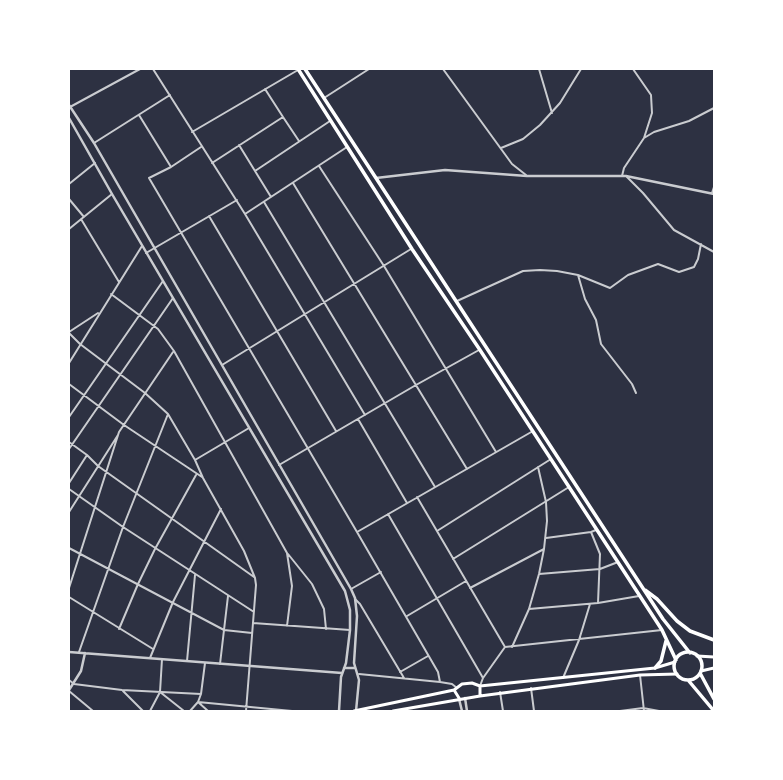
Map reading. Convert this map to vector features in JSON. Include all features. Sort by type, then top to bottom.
[{"type":"highway","points":[[298,69],[412,249],[480,350],[662,630],[676,661]]},
{"type":"highway","points":[[305,69],[662,619],[690,653],[697,656],[701,663],[701,672],[714,699]]},
{"type":"highway","points":[[642,587],[677,621],[690,631],[714,640]]},
{"type":"highway","points":[[655,668],[661,661],[666,641]]},
{"type":"highway","points":[[690,653],[682,654],[676,661],[674,666],[677,674],[688,680],[714,711]]},
{"type":"highway","points":[[688,680],[693,679],[701,672]]},
{"type":"main road","points":[[697,656],[714,657]]},
{"type":"main road","points":[[355,711],[456,689],[465,683],[472,683],[480,686],[563,678],[655,668],[676,661]]},
{"type":"main road","points":[[701,672],[714,668]]},
{"type":"main road","points":[[393,711],[459,698],[500,692],[640,675],[677,674]]},
{"type":"main road","points":[[480,686],[480,696]]},
{"type":"main road","points":[[456,689],[459,698]]},
{"type":"street","points":[[140,69],[70,106],[94,143],[355,598],[404,678]]},
{"type":"street","points":[[153,69],[201,147],[237,200],[365,414]]},
{"type":"street","points":[[192,132],[298,69]]},
{"type":"street","points":[[324,98],[368,69]]},
{"type":"street","points":[[443,69],[512,164],[527,176]]},
{"type":"street","points":[[539,69],[552,113]]},
{"type":"street","points":[[500,148],[523,139],[540,125],[560,103],[581,69]]},
{"type":"street","points":[[622,176],[624,168],[644,138],[652,113],[651,95],[633,69]]},
{"type":"street","points":[[265,89],[299,142]]},
{"type":"street","points":[[94,143],[170,95]]},
{"type":"street","points":[[644,138],[654,132],[689,121],[714,108]]},
{"type":"street","points":[[139,115],[171,167]]},
{"type":"street","points":[[212,163],[283,117]]},
{"type":"street","points":[[69,118],[146,253],[346,591],[350,610],[350,630],[342,673],[339,711]]},
{"type":"street","points":[[255,171],[330,121]]},
{"type":"street","points":[[239,145],[271,197]]},
{"type":"street","points":[[201,147],[171,167],[149,178],[381,572],[438,672],[440,682]]},
{"type":"street","points":[[245,214],[347,147]]},
{"type":"street","points":[[69,184],[94,163]]},
{"type":"street","points":[[319,166],[384,266],[496,452]]},
{"type":"street","points":[[376,178],[446,170],[527,176],[626,176],[713,193],[714,187]]},
{"type":"street","points":[[626,176],[644,193],[674,230],[714,252]]},
{"type":"street","points":[[293,183],[467,469]]},
{"type":"street","points":[[69,229],[112,194]]},
{"type":"street","points":[[69,199],[84,217]]},
{"type":"street","points":[[146,253],[237,200]]},
{"type":"street","points":[[264,202],[386,402],[435,487]]},
{"type":"street","points":[[209,216],[278,330],[336,432]]},
{"type":"street","points":[[81,219],[119,282]]},
{"type":"street","points":[[456,301],[523,271],[557,271],[578,276],[610,288],[628,275],[658,264],[679,272],[694,266],[698,259],[701,244]]},
{"type":"street","points":[[69,363],[142,246]]},
{"type":"street","points":[[221,365],[412,249]]},
{"type":"street","points":[[578,276],[585,299],[596,320],[601,344],[632,384],[636,393]]},
{"type":"street","points":[[69,417],[163,281]]},
{"type":"street","points":[[111,294],[154,326],[174,352],[288,553],[312,584],[324,609],[326,629]]},
{"type":"street","points":[[69,448],[173,298]]},
{"type":"street","points":[[99,313],[69,333],[80,344],[145,393],[168,414],[195,460],[203,478],[244,551],[255,578],[256,585],[246,711]]},
{"type":"street","points":[[279,465],[416,384],[480,350]]},
{"type":"street","points":[[69,512],[119,432],[174,352]]},
{"type":"street","points":[[69,384],[156,448],[196,475],[203,478]]},
{"type":"street","points":[[79,652],[123,527],[156,448],[168,414]]},
{"type":"street","points":[[358,419],[407,503]]},
{"type":"street","points":[[195,460],[249,428]]},
{"type":"street","points":[[357,532],[533,431]]},
{"type":"street","points":[[69,588],[119,432]]},
{"type":"street","points":[[69,442],[87,455],[98,466],[107,470],[138,492],[204,543],[255,578]]},
{"type":"street","points":[[69,483],[87,455]]},
{"type":"street","points":[[437,531],[551,459]]},
{"type":"street","points":[[512,647],[529,609],[539,574],[546,538],[546,502],[538,467]]},
{"type":"street","points":[[119,629],[155,549],[173,519],[196,475]]},
{"type":"street","points":[[453,559],[569,487]]},
{"type":"street","points":[[69,489],[155,549],[254,612]]},
{"type":"street","points":[[417,497],[505,647]]},
{"type":"street","points":[[150,658],[152,649],[173,602],[221,509]]},
{"type":"street","points":[[388,514],[483,678]]},
{"type":"street","points":[[546,538],[597,530]]},
{"type":"street","points":[[591,532],[600,554],[598,603]]},
{"type":"street","points":[[69,548],[224,630],[252,633]]},
{"type":"street","points":[[470,588],[544,549]]},
{"type":"street","points":[[287,626],[292,586],[288,553]]},
{"type":"street","points":[[539,574],[600,569],[618,562]]},
{"type":"street","points":[[351,589],[381,572]]},
{"type":"street","points":[[187,661],[195,575]]},
{"type":"street","points":[[406,616],[438,599],[466,581]]},
{"type":"street","points":[[220,664],[228,596]]},
{"type":"street","points":[[529,609],[590,604],[639,596]]},
{"type":"street","points":[[69,598],[152,649]]},
{"type":"street","points":[[355,598],[357,616],[354,663],[359,674],[355,711]]},
{"type":"street","points":[[563,678],[580,640],[590,604]]},
{"type":"street","points":[[253,623],[350,630]]},
{"type":"street","points":[[505,647],[662,630]]},
{"type":"street","points":[[480,686],[483,678],[505,647]]},
{"type":"street","points":[[69,652],[342,673]]},
{"type":"street","points":[[85,653],[81,671],[69,690],[93,711]]},
{"type":"street","points":[[400,672],[429,656]]},
{"type":"street","points":[[150,711],[160,692],[162,659]]},
{"type":"street","points":[[190,711],[198,702],[201,694],[205,663]]},
{"type":"street","points":[[344,668],[356,668]]},
{"type":"street","points":[[359,674],[440,682],[452,684],[456,689]]},
{"type":"street","points":[[640,675],[643,710]]},
{"type":"street","points":[[69,680],[74,684],[122,690],[201,694]]},
{"type":"street","points":[[531,688],[534,711]]},
{"type":"street","points":[[122,690],[143,711]]},
{"type":"street","points":[[160,692],[184,711]]},
{"type":"street","points":[[500,692],[503,711]]},
{"type":"street","points":[[459,698],[462,711]]},
{"type":"street","points":[[465,698],[467,711]]},
{"type":"street","points":[[198,702],[292,711]]},
{"type":"street","points":[[198,702],[208,711]]},
{"type":"street","points":[[620,711],[659,711]]}]
